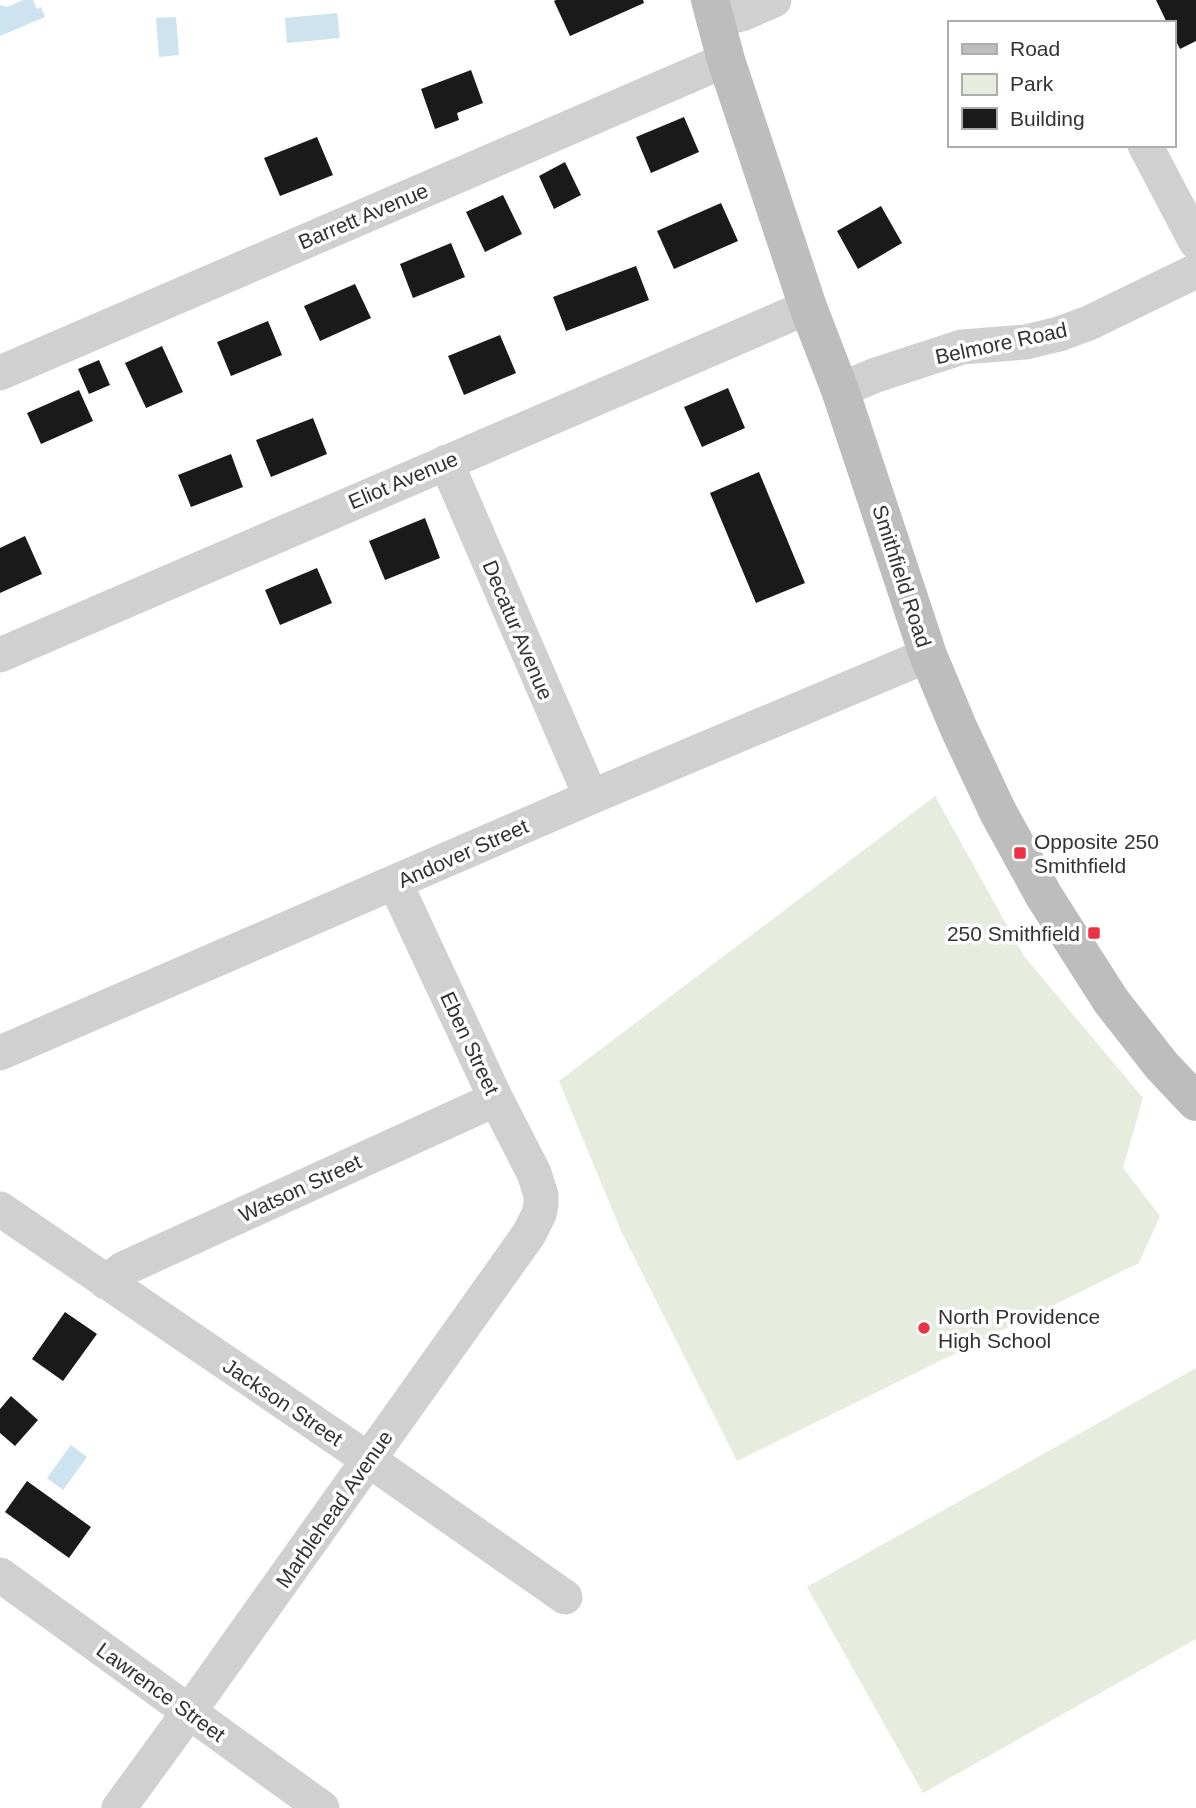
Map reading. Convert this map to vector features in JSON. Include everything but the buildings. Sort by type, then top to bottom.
[{"type":"main road","name":"Smithfield Road","points":[[713,10],[726,60],[808,307],[840,390],[928,656],[959,729],[998,812],[1044,896],[1111,1001],[1162,1066],[1196,1102]]},
{"type":"street","points":[[713,10],[741,14],[774,0]]},
{"type":"street","name":"Barrett Avenue","points":[[0,373],[726,60]]},
{"type":"street","points":[[1146,147],[1196,242]]},
{"type":"street","name":"Belmore Road","points":[[840,390],[876,375],[962,347],[1026,342],[1059,334],[1089,323],[1196,271]]},
{"type":"street","name":"Eliot Avenue","points":[[0,655],[808,307]]},
{"type":"street","name":"Decatur Avenue","points":[[446,462],[591,797]]},
{"type":"street","name":"Andover Street","points":[[0,1053],[591,797],[928,656]]},
{"type":"street","name":"Eben Street","points":[[395,883],[496,1099],[534,1173],[541,1195],[541,1205]]},
{"type":"street","name":"Watson Street","points":[[106,1282],[123,1269],[496,1099]]},
{"type":"street","name":"Marblehead Avenue","points":[[118,1808],[529,1234],[541,1205]]},
{"type":"street","name":"Jackson Street","points":[[0,1209],[565,1597]]},
{"type":"street","name":"Lawrence Street","points":[[0,1575],[323,1808]]},
{"type":"green space","points":[[935,796],[1024,956],[1143,1098],[1123,1168],[1160,1216],[1139,1263],[737,1461],[621,1231],[559,1081]]},
{"type":"green space","points":[[1196,1368],[1196,1639],[923,1793],[807,1587]]},
{"type":"water","points":[[23,0],[33,0],[37,9],[41,7],[45,17],[0,36],[0,5],[7,7]]},
{"type":"water","points":[[337,13],[340,38],[287,43],[285,18]]},
{"type":"water","points":[[176,17],[179,55],[159,57],[156,18]]},
{"type":"water","points":[[71,1445],[87,1457],[63,1490],[47,1478]]},
{"type":"place","name":"Opposite 250 Smithfield","points":[[1020,853]]},
{"type":"place","name":"250 Smithfield","points":[[1094,933]]},
{"type":"place","name":"North Providence High School","points":[[924,1328]]}]
